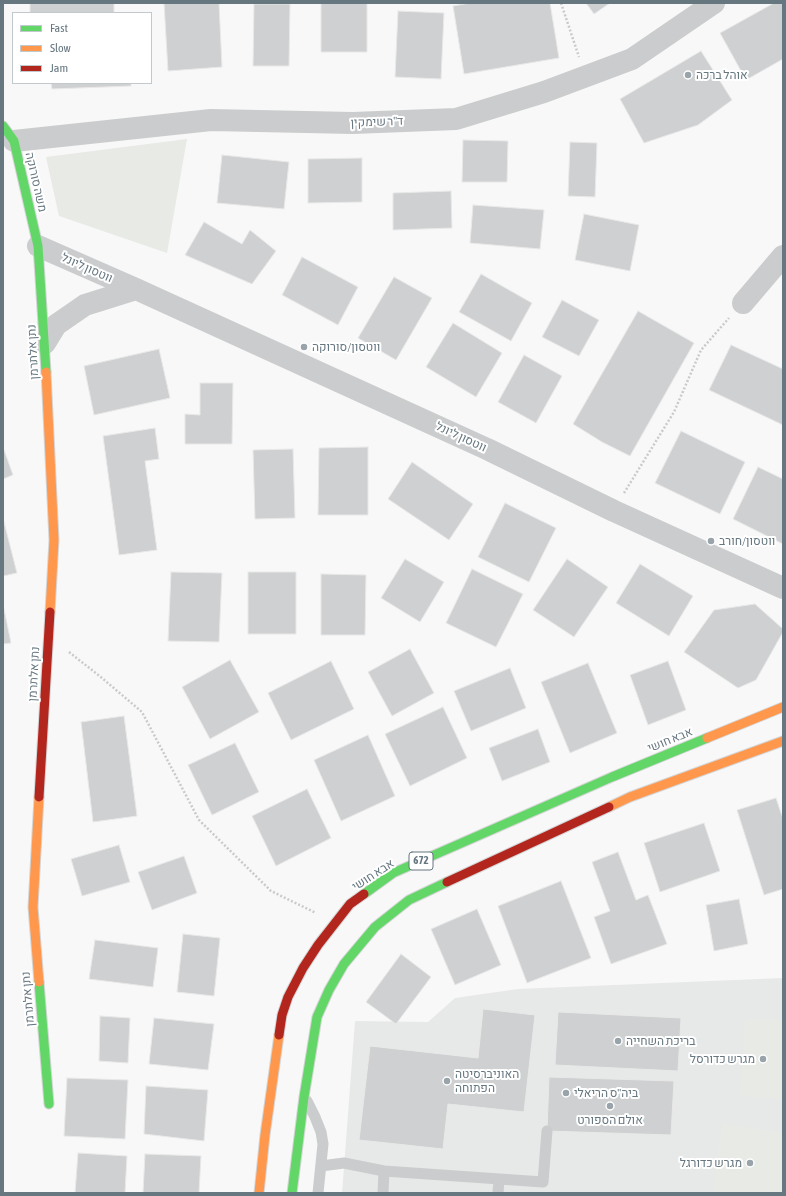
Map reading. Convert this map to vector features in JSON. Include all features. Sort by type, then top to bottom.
[{"type":"main road","name":"משה סורוקה","points":[[8,134],[38,246]]},
{"type":"main road","name":"נתן אלתרמן","points":[[38,246],[45,343],[54,540],[33,907],[49,1104]]},
{"type":"main road","name":"אבא חושי","points":[[260,1193],[265,1135],[282,1015],[288,996],[303,968],[318,945],[350,904],[393,873],[612,777],[783,707]]},
{"type":"main road","name":"672","points":[[292,1193],[304,1097],[317,1017],[328,990],[344,964],[375,927],[410,900],[630,797],[783,741]]},
{"type":"street","name":"ד\"ר שימקין","points":[[8,134],[211,120],[353,123],[456,119],[544,92],[632,59],[714,3]]},
{"type":"street","name":"ווטסון ליונל","points":[[38,246],[487,449],[614,511],[783,588]]},
{"type":"street","points":[[742,303],[783,256]]},
{"type":"street","name":"ווטסון ליונל","points":[[45,343],[56,325],[85,305],[136,289]]},
{"type":"lane","points":[[304,1097],[315,1117],[321,1132],[323,1144],[318,1193]]},
{"type":"lane","points":[[321,1166],[344,1163],[384,1171],[543,1182],[547,1131]]},
{"type":"lane","points":[[383,1193],[384,1171]]},
{"type":"lane","points":[[498,1193],[499,1179]]},
{"type":"path","points":[[561,3],[586,76]]},
{"type":"path","points":[[614,511],[674,412],[700,350],[742,303]]},
{"type":"path","points":[[48,636],[102,678],[142,712],[199,820],[271,891],[336,922]]},
{"type":"shaded area","points":[[187,139],[167,253],[59,216],[46,157]]},
{"type":"shaded area","name":"ביה\"ס הריאלי","points":[[783,978],[783,1193],[342,1193],[355,1021],[428,1022],[455,998],[518,989]]},
{"type":"shaded area","name":"מגרש כדורסל","points":[[745,1019],[783,1021],[783,1099],[740,1096]]},
{"type":"shaded area","name":"מגרש כדורגל","points":[[722,1124],[783,1133],[783,1193],[713,1193]]},
{"type":"building","points":[[30,3],[114,3],[114,12],[30,12]]},
{"type":"building","points":[[164,3],[219,3],[222,67],[168,71]]},
{"type":"building","points":[[321,3],[367,3],[367,52],[321,52]]},
{"type":"building","points":[[470,3],[550,3],[559,58],[464,74],[453,6]]},
{"type":"building","points":[[586,3],[610,3],[594,14]]},
{"type":"building","points":[[774,3],[783,3],[783,59],[746,80],[720,33]]},
{"type":"building","points":[[254,4],[290,4],[289,66],[253,66]]},
{"type":"building","points":[[398,11],[444,13],[441,79],[395,77]]},
{"type":"building","name":"אוהל ברכה","points":[[701,51],[732,100],[698,125],[644,143],[620,99]]},
{"type":"building","points":[[51,84],[131,84],[131,86],[52,89]]},
{"type":"building","points":[[463,140],[508,141],[507,182],[462,182]]},
{"type":"building","points":[[570,142],[597,143],[595,197],[568,196]]},
{"type":"building","points":[[222,155],[289,162],[284,209],[217,203]]},
{"type":"building","points":[[362,158],[362,202],[308,203],[308,159]]},
{"type":"building","points":[[451,191],[452,228],[393,230],[393,193]]},
{"type":"building","points":[[473,205],[544,210],[540,249],[470,243]]},
{"type":"building","points":[[584,214],[639,225],[630,271],[575,260]]},
{"type":"building","points":[[204,222],[242,244],[250,230],[276,251],[252,284],[185,255]]},
{"type":"building","points":[[302,257],[358,287],[338,325],[282,295]]},
{"type":"building","points":[[481,274],[532,303],[511,341],[459,312]]},
{"type":"building","points":[[394,277],[432,298],[396,360],[358,338]]},
{"type":"building","points":[[562,300],[599,320],[579,356],[542,337]]},
{"type":"building","points":[[638,311],[694,343],[630,456],[602,442],[573,424]]},
{"type":"building","points":[[453,323],[502,353],[476,397],[426,367]]},
{"type":"building","points":[[731,345],[783,369],[783,425],[709,390]]},
{"type":"building","points":[[159,349],[170,398],[94,415],[84,366]]},
{"type":"building","points":[[524,355],[562,376],[536,423],[498,402]]},
{"type":"building","points":[[200,383],[233,383],[232,444],[185,444],[185,414],[200,415]]},
{"type":"building","points":[[155,428],[159,459],[145,461],[157,550],[119,555],[103,436]]},
{"type":"building","points":[[681,431],[745,462],[720,514],[655,483]]},
{"type":"building","points":[[3,447],[13,475],[3,479]]},
{"type":"building","points":[[368,447],[368,515],[318,515],[319,448]]},
{"type":"building","points":[[293,449],[295,518],[255,519],[253,450]]},
{"type":"building","points":[[412,462],[473,504],[449,540],[388,499]]},
{"type":"building","points":[[758,467],[783,479],[783,544],[733,519]]},
{"type":"building","points":[[505,503],[556,528],[529,582],[478,557]]},
{"type":"building","points":[[3,518],[17,573],[3,576]]},
{"type":"building","points":[[405,559],[444,582],[420,622],[381,598]]},
{"type":"building","points":[[567,559],[608,587],[574,637],[533,610]]},
{"type":"building","points":[[640,564],[693,596],[669,636],[616,603]]},
{"type":"building","points":[[472,569],[523,594],[496,647],[446,623]]},
{"type":"building","points":[[171,572],[222,573],[219,642],[168,641]]},
{"type":"building","points":[[248,572],[296,572],[296,634],[248,634]]},
{"type":"building","points":[[321,574],[366,575],[365,635],[321,635]]},
{"type":"building","points":[[3,604],[11,643],[3,644]]},
{"type":"building","points":[[755,604],[783,629],[783,632],[756,680],[738,688],[684,652],[714,610]]},
{"type":"building","points":[[410,649],[434,693],[392,716],[368,672]]},
{"type":"building","points":[[230,660],[259,712],[210,739],[182,687]]},
{"type":"building","points":[[331,661],[354,709],[291,740],[268,693]]},
{"type":"building","points":[[668,661],[686,710],[648,725],[630,675]]},
{"type":"building","points":[[588,663],[617,733],[570,753],[541,682]]},
{"type":"building","points":[[510,668],[526,708],[471,731],[454,691]]},
{"type":"building","points":[[443,707],[467,758],[410,786],[385,734]]},
{"type":"building","points":[[124,716],[137,816],[93,822],[81,722]]},
{"type":"building","points":[[538,729],[550,762],[502,781],[489,748]]},
{"type":"building","points":[[368,735],[395,796],[341,821],[314,760]]},
{"type":"building","points":[[235,743],[259,792],[212,815],[188,765]]},
{"type":"building","points":[[307,789],[331,838],[276,866],[252,816]]},
{"type":"building","points":[[776,798],[783,819],[783,889],[764,895],[737,810]]},
{"type":"building","points":[[704,823],[720,871],[660,892],[644,843]]},
{"type":"building","points":[[119,845],[130,882],[82,896],[71,859]]},
{"type":"building","points":[[618,852],[636,900],[648,895],[667,944],[611,964],[594,917],[610,911],[592,862]]},
{"type":"building","points":[[184,856],[197,893],[152,910],[138,872]]},
{"type":"building","points":[[561,881],[591,958],[527,983],[498,906]]},
{"type":"building","points":[[739,899],[748,944],[714,951],[706,905]]},
{"type":"building","points":[[477,909],[501,965],[455,985],[431,929]]},
{"type":"building","points":[[183,934],[220,938],[214,996],[177,992]]},
{"type":"building","points":[[95,940],[158,948],[153,987],[89,979]]},
{"type":"building","points":[[401,954],[431,977],[396,1024],[366,1002]]},
{"type":"building","name":"האוניברסיטה הפתוחה","points":[[483,1009],[535,1015],[524,1112],[448,1104],[443,1149],[359,1140],[370,1046],[478,1058]]},
{"type":"building","name":"בריכת השחייה","points":[[558,1012],[681,1018],[678,1071],[555,1065]]},
{"type":"building","points":[[100,1016],[130,1018],[128,1063],[99,1061]]},
{"type":"building","points":[[154,1018],[214,1024],[208,1070],[149,1064]]},
{"type":"building","name":"אולם הספורט","points":[[549,1077],[674,1081],[671,1135],[547,1131]]},
{"type":"building","points":[[67,1078],[128,1080],[125,1139],[64,1136]]},
{"type":"building","points":[[146,1086],[208,1090],[204,1141],[144,1134]]},
{"type":"building","points":[[78,1153],[127,1156],[125,1193],[75,1193]]},
{"type":"building","points":[[145,1154],[201,1156],[199,1193],[143,1193]]},
{"type":"traffic: fast","points":[[3,126],[14,141],[38,246],[46,372]]},
{"type":"traffic: fast","points":[[364,894],[393,873],[612,777],[707,738]]},
{"type":"traffic: fast","points":[[292,1193],[304,1097],[317,1017],[329,990],[344,964],[375,927],[409,900],[447,882]]},
{"type":"traffic: fast","points":[[39,982],[49,1104]]},
{"type":"traffic: slow","points":[[46,372],[54,540],[50,612]]},
{"type":"traffic: slow","points":[[707,738],[783,707]]},
{"type":"traffic: slow","points":[[609,807],[630,797],[783,741]]},
{"type":"traffic: slow","points":[[39,797],[33,907],[39,982]]},
{"type":"traffic: slow","points":[[259,1193],[265,1135],[279,1035]]},
{"type":"traffic: jam","points":[[39,797],[50,612]]},
{"type":"traffic: jam","points":[[447,882],[609,807]]},
{"type":"traffic: jam","points":[[279,1035],[282,1015],[288,997],[303,968],[318,945],[350,904],[364,894]]},
{"type":"place","name":"אוהל ברכה","points":[[688,75]]},
{"type":"place","name":"ווטסון/סורוקה","points":[[304,347]]},
{"type":"place","name":"ווטסון/חורב","points":[[711,541]]},
{"type":"place","name":"בריכת השחייה","points":[[618,1041]]},
{"type":"place","name":"מגרש כדורסל","points":[[763,1059]]},
{"type":"place","name":"האוניברסיטה הפתוחה","points":[[447,1081]]},
{"type":"place","name":"ביה\"ס הריאלי","points":[[566,1093]]},
{"type":"place","name":"אולם הספורט","points":[[610,1106]]},
{"type":"place","name":"מגרש כדורגל","points":[[750,1163]]}]
